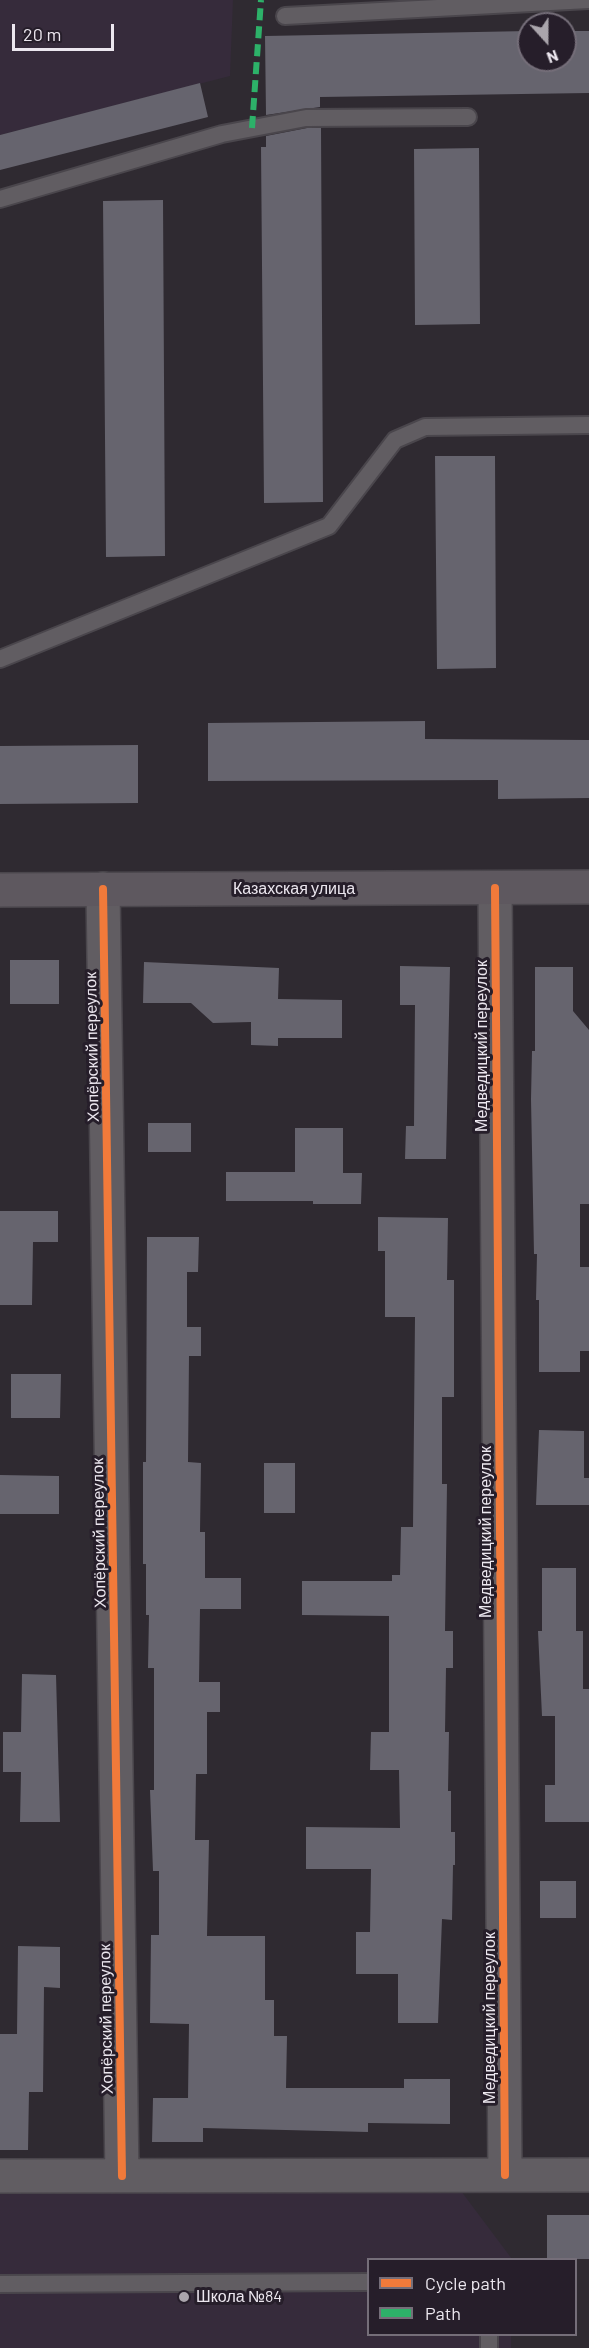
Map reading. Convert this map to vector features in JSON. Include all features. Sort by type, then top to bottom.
[{"type":"main road","name":"Казахская улица","points":[[0,890],[589,887]]},
{"type":"street","name":"Медведицкий переулок","points":[[495,888],[505,2175]]},
{"type":"street","name":"Хопёрский переулок","points":[[103,890],[122,2176]]},
{"type":"street","points":[[0,2176],[589,2175]]},
{"type":"lane","points":[[285,16],[589,0]]},
{"type":"lane","points":[[0,199],[222,134],[306,118],[468,117]]},
{"type":"lane","points":[[0,659],[329,526],[395,440],[425,427],[589,425]]},
{"type":"lane","points":[[0,2284],[367,2282]]},
{"type":"shaded area","points":[[0,0],[233,0],[230,76],[0,135]]},
{"type":"shaded area","name":"Школа №84","points":[[458,2187],[511,2258],[367,2258],[367,2336],[511,2336],[511,2348],[0,2348],[0,2190]]},
{"type":"building","points":[[517,31],[517,72],[577,72],[577,31],[589,31],[589,93],[320,97],[320,107],[266,115],[265,36]]},
{"type":"building","points":[[200,83],[208,117],[0,170],[0,135]]},
{"type":"building","points":[[307,128],[321,128],[323,502],[264,503],[261,147],[266,147],[266,136]]},
{"type":"building","points":[[479,148],[480,324],[415,325],[414,149]]},
{"type":"building","points":[[163,200],[165,556],[106,557],[103,201]]},
{"type":"building","points":[[435,456],[495,456],[496,668],[437,669]]},
{"type":"building","points":[[425,721],[425,739],[589,740],[589,798],[498,799],[498,780],[208,781],[208,723]]},
{"type":"building","points":[[138,745],[138,803],[0,804],[0,746]]},
{"type":"building","points":[[10,960],[59,960],[59,1004],[10,1004]]},
{"type":"building","points":[[144,962],[279,968],[278,999],[342,1000],[342,1038],[278,1038],[278,1046],[251,1045],[251,1022],[213,1023],[191,1003],[143,1003]]},
{"type":"building","points":[[400,966],[450,967],[446,1159],[405,1159],[406,1126],[414,1126],[415,1005],[400,1005]]},
{"type":"building","points":[[535,967],[573,967],[573,1011],[589,1030],[589,1204],[580,1204],[580,1267],[589,1267],[589,1351],[580,1351],[580,1372],[539,1372],[539,1300],[536,1300],[537,1254],[534,1254],[531,1099],[532,1051],[535,1051]]},
{"type":"building","points":[[148,1123],[191,1123],[191,1152],[148,1152]]},
{"type":"building","points":[[295,1128],[343,1128],[343,1173],[362,1173],[361,1204],[313,1204],[313,1201],[226,1201],[226,1172],[295,1172]]},
{"type":"building","points":[[0,1211],[58,1211],[58,1242],[33,1242],[32,1305],[0,1305]]},
{"type":"building","points":[[378,1217],[448,1218],[447,1280],[454,1280],[454,1397],[442,1397],[442,1484],[447,1484],[445,1631],[453,1631],[453,1668],[446,1668],[445,1732],[449,1732],[448,1791],[451,1791],[451,1832],[455,1832],[455,1865],[453,1865],[452,1920],[442,1919],[438,2023],[398,2023],[398,1974],[356,1974],[356,1932],[370,1932],[371,1869],[306,1869],[306,1827],[400,1828],[399,1770],[370,1770],[371,1732],[389,1732],[389,1616],[302,1615],[302,1581],[392,1581],[392,1575],[400,1575],[401,1527],[413,1527],[415,1317],[385,1317],[385,1251],[378,1251]]},
{"type":"building","points":[[147,1237],[199,1237],[198,1272],[187,1272],[187,1327],[201,1327],[201,1356],[189,1356],[188,1462],[201,1463],[200,1532],[205,1532],[205,1578],[241,1578],[241,1609],[200,1609],[199,1682],[220,1682],[220,1712],[207,1712],[207,1774],[196,1774],[195,1840],[209,1840],[207,1936],[265,1936],[265,2000],[274,2000],[274,2036],[287,2036],[286,2088],[404,2088],[404,2079],[450,2079],[450,2124],[368,2123],[368,2132],[203,2128],[203,2142],[152,2142],[153,2098],[188,2098],[189,2024],[150,2023],[151,1935],[159,1935],[159,1871],[153,1871],[150,1790],[154,1790],[154,1668],[148,1668],[149,1615],[146,1615],[146,1564],[143,1564]]},
{"type":"building","points":[[11,1374],[61,1374],[60,1418],[11,1418]]},
{"type":"building","points":[[539,1430],[584,1431],[584,1478],[589,1478],[589,1505],[536,1505]]},
{"type":"building","points":[[264,1463],[295,1463],[295,1513],[264,1513]]},
{"type":"building","points":[[0,1475],[59,1476],[59,1514],[0,1514]]},
{"type":"building","points":[[542,1568],[576,1568],[576,1631],[583,1631],[583,1689],[589,1689],[589,1822],[545,1822],[545,1785],[555,1785],[555,1716],[542,1716],[538,1631],[542,1631]]},
{"type":"building","points":[[22,1674],[56,1675],[60,1822],[20,1822],[21,1772],[3,1772],[3,1732],[21,1732]]},
{"type":"building","points":[[540,1881],[576,1881],[576,1918],[540,1918]]},
{"type":"building","points":[[18,1946],[60,1947],[60,1988],[44,1987],[43,2092],[29,2092],[28,2150],[0,2150],[0,2034],[17,2034]]},
{"type":"building","points":[[547,2215],[589,2215],[589,2259],[547,2258]]},
{"type":"marked path","points":[[252,128],[261,0]]},
{"type":"cycle path","points":[[495,888],[505,2175]]},
{"type":"cycle path","points":[[103,889],[122,2176]]},
{"type":"place","name":"Школа №84","points":[[184,2297]]}]
